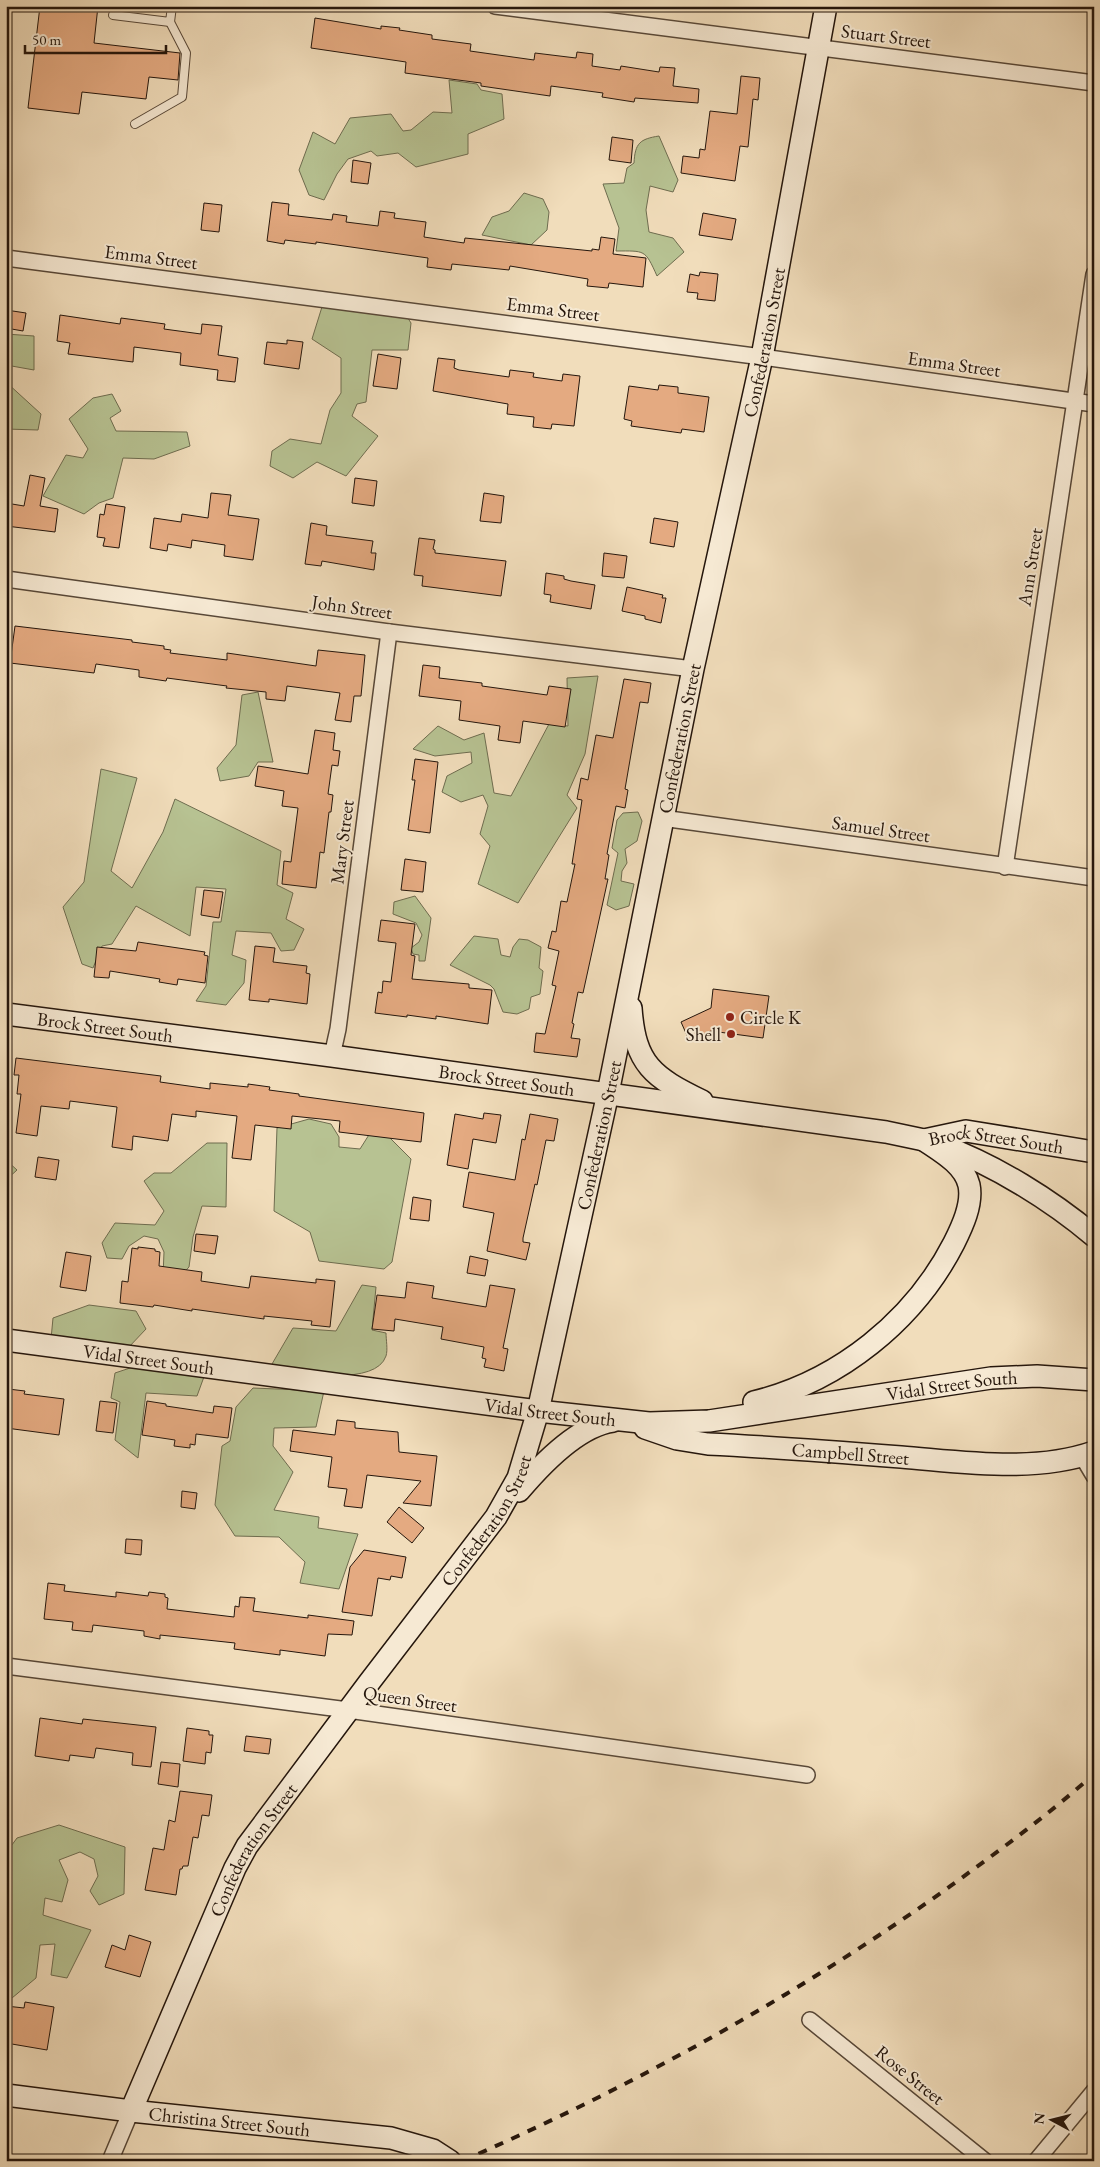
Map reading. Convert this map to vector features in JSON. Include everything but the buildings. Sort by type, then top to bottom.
[{"type":"main road","name":"Confederation Street","points":[[131,2111],[241,1857],[258,1831],[348,1710],[489,1528],[518,1478],[538,1411],[608,1093],[693,668],[762,357],[820,48],[826,6]]},
{"type":"main road","points":[[631,975],[633,1035],[644,1062],[653,1071],[680,1090],[719,1109]]},
{"type":"main road","name":"Brock Street South","points":[[6,1014],[608,1093],[886,1132],[924,1140],[966,1131],[1094,1152]]},
{"type":"main road","points":[[924,1140],[967,1155],[1063,1212],[1094,1236]]},
{"type":"main road","points":[[681,1423],[775,1397],[814,1381],[849,1360],[882,1336],[910,1309],[931,1282],[953,1246],[966,1214],[970,1196],[969,1184],[963,1172],[944,1154],[924,1140]]},
{"type":"main road","name":"Vidal Street South","points":[[6,1340],[538,1411],[620,1420],[681,1423],[709,1421],[991,1378],[1030,1376],[1094,1380]]},
{"type":"main road","points":[[489,1528],[531,1476],[560,1450],[597,1425],[620,1420]]},
{"type":"main road","name":"Campbell Street","points":[[620,1420],[677,1439],[708,1444],[1003,1463],[1054,1462],[1088,1454]]},
{"type":"main road","name":"Christina Street South","points":[[6,2095],[131,2111],[391,2138],[433,2150],[450,2161]]},
{"type":"street","name":"Stuart Street","points":[[495,6],[1094,83]]},
{"type":"street","name":"Emma Street","points":[[6,258],[762,357],[1094,404]]},
{"type":"street","name":"Ann Street","points":[[1005,867],[1094,274]]},
{"type":"street","name":"John Street","points":[[6,579],[389,632],[693,668]]},
{"type":"street","name":"Mary Street","points":[[332,1056],[338,1029],[389,632]]},
{"type":"street","name":"Samuel Street","points":[[662,818],[1094,878]]},
{"type":"street","name":"Campbell Street","points":[[1088,1454],[1094,1476]]},
{"type":"street","name":"Queen Street","points":[[6,1666],[348,1710],[807,1775]]},
{"type":"street","name":"Rose Street","points":[[810,2020],[985,2161]]},
{"type":"street","points":[[1036,2161],[1094,2091]]},
{"type":"street","name":"Confederation Street","points":[[110,2161],[131,2111]]},
{"type":"lane","points":[[135,124],[182,97],[186,52],[170,22],[172,6]]},
{"type":"lane","points":[[114,15],[170,22]]},
{"type":"green space","points":[[449,80],[477,84],[481,90],[502,94],[504,119],[468,134],[468,154],[416,167],[398,153],[377,156],[371,151],[348,159],[337,174],[324,200],[309,195],[299,170],[313,132],[335,144],[350,118],[391,114],[403,131],[411,130],[433,112],[452,113]]},
{"type":"green space","points":[[659,136],[678,180],[673,192],[650,186],[646,210],[649,232],[673,238],[684,252],[657,276],[650,261],[643,253],[616,251],[619,228],[603,184],[624,183],[627,168],[634,163],[637,146],[647,139]]},
{"type":"green space","points":[[524,193],[543,199],[549,212],[547,230],[531,245],[482,235],[492,217],[509,211]]},
{"type":"green space","points":[[326,294],[397,301],[411,323],[408,350],[372,350],[366,402],[357,404],[352,416],[378,436],[346,476],[317,462],[293,478],[270,466],[272,451],[290,439],[321,444],[330,410],[341,393],[341,358],[312,339]]},
{"type":"green space","points":[[6,334],[34,336],[34,370],[6,365]]},
{"type":"green space","points":[[6,382],[41,414],[38,430],[6,429]]},
{"type":"green space","points":[[112,394],[121,411],[110,418],[116,431],[187,432],[190,446],[154,459],[123,458],[113,498],[99,503],[84,514],[43,496],[66,455],[83,458],[88,449],[69,419],[93,398]]},
{"type":"green space","points":[[598,676],[585,754],[567,795],[577,808],[518,903],[478,884],[490,846],[480,834],[488,806],[483,795],[461,802],[442,792],[447,776],[472,763],[471,752],[435,756],[413,749],[438,726],[464,740],[484,733],[494,793],[511,796],[549,724],[568,726],[567,678]]},
{"type":"green space","points":[[258,692],[273,762],[258,762],[249,776],[220,781],[217,768],[236,745],[242,695]]},
{"type":"green space","points":[[101,769],[137,778],[111,871],[132,888],[163,832],[175,799],[281,851],[277,885],[293,893],[286,919],[304,929],[294,950],[281,951],[271,933],[236,931],[232,955],[246,960],[244,983],[226,1005],[196,1001],[206,986],[213,922],[221,922],[226,889],[196,887],[190,936],[136,906],[112,944],[102,946],[93,968],[82,964],[63,907],[84,882]]},
{"type":"green space","points":[[638,812],[642,821],[637,841],[625,849],[627,863],[622,871],[621,881],[634,884],[629,906],[616,910],[607,905],[618,853],[612,848],[617,820],[623,813]]},
{"type":"green space","points":[[415,896],[431,918],[425,961],[419,961],[419,955],[413,954],[411,948],[419,942],[422,935],[416,923],[393,914],[394,902]]},
{"type":"green space","points":[[474,936],[498,939],[501,955],[510,957],[513,947],[519,939],[528,940],[541,947],[539,968],[543,971],[540,994],[531,997],[529,1009],[517,1014],[503,1012],[494,989],[490,985],[450,965]]},
{"type":"green space","points":[[309,1119],[331,1124],[339,1137],[339,1147],[360,1149],[372,1130],[384,1132],[411,1159],[392,1262],[384,1269],[319,1261],[310,1232],[274,1211],[277,1128]]},
{"type":"green space","points":[[207,1143],[227,1143],[226,1207],[202,1206],[193,1237],[189,1267],[179,1278],[163,1276],[164,1252],[158,1239],[144,1236],[129,1246],[122,1259],[107,1258],[102,1243],[115,1223],[155,1225],[164,1211],[144,1181],[154,1173],[171,1173]]},
{"type":"green space","points":[[6,1160],[17,1170],[6,1180]]},
{"type":"green space","points":[[362,1285],[376,1287],[372,1330],[386,1333],[387,1344],[386,1356],[380,1365],[354,1375],[338,1376],[277,1372],[272,1364],[293,1328],[336,1331]]},
{"type":"green space","points":[[89,1305],[136,1311],[146,1329],[128,1348],[51,1339],[53,1318]]},
{"type":"green space","points":[[133,1367],[205,1374],[197,1396],[146,1393],[138,1458],[115,1440],[120,1402],[111,1398],[115,1373]]},
{"type":"green space","points":[[253,1388],[324,1391],[316,1427],[274,1428],[273,1446],[293,1472],[274,1510],[319,1517],[318,1528],[358,1534],[339,1589],[300,1583],[305,1562],[279,1537],[235,1536],[215,1505],[222,1446],[230,1441],[236,1407]]},
{"type":"green space","points":[[59,1825],[125,1847],[124,1894],[99,1905],[90,1891],[98,1876],[94,1859],[80,1852],[59,1860],[68,1880],[62,1902],[45,1898],[43,1915],[91,1930],[67,1978],[51,1975],[55,1944],[40,1945],[36,1978],[6,2003],[6,1853],[17,1838]]},
{"type":"railway","points":[[462,2161],[650,2071],[711,2038],[830,1967],[945,1890],[1040,1819],[1094,1774]]},
{"type":"place","name":"Circle K","points":[[730,1017]]},
{"type":"place","name":"Shell","points":[[731,1034]]}]
